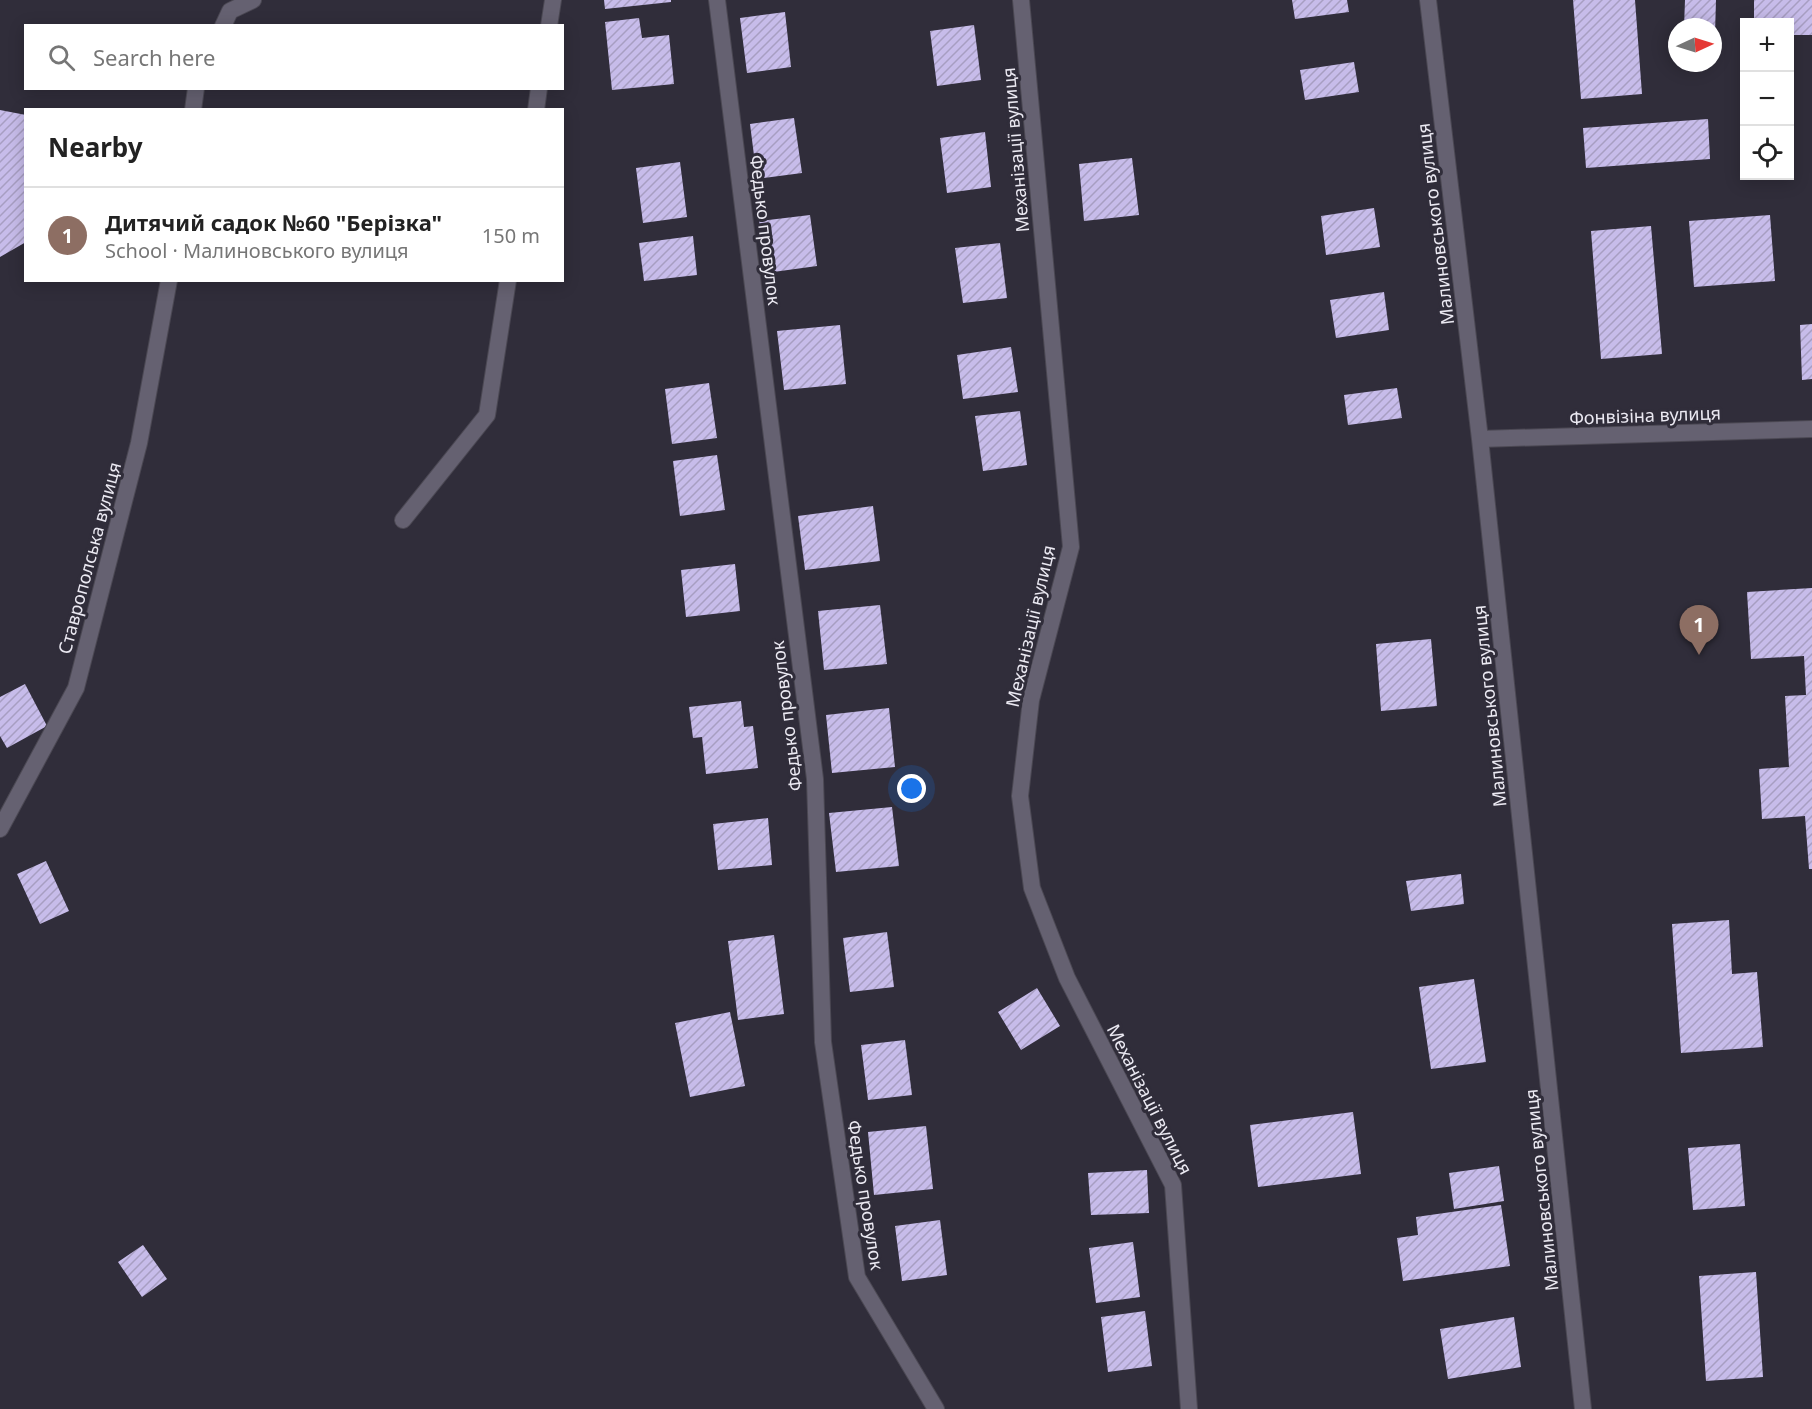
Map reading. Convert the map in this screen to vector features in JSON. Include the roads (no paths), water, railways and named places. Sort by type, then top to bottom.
[{"type":"street","points":[[224,24],[230,11],[253,0]]},
{"type":"street","points":[[549,24],[553,0]]},
{"type":"street","name":"Федько провулок","points":[[717,0],[815,779],[823,1042],[857,1277],[936,1409]]},
{"type":"street","name":"Механізації вулиця","points":[[1021,0],[1071,547],[1031,700],[1020,796],[1032,888],[1066,978],[1173,1185],[1189,1409]]},
{"type":"street","name":"Малиновського вулиця","points":[[1428,0],[1480,439],[1583,1409]]},
{"type":"street","points":[[193,108],[196,90]]},
{"type":"street","points":[[536,108],[539,90]]},
{"type":"street","name":"Ставрополська вулиця","points":[[0,829],[76,688],[139,443],[170,282]]},
{"type":"street","points":[[403,520],[487,415],[508,282]]},
{"type":"street","name":"Фонвізіна вулиця","points":[[1480,439],[1812,429]]},
{"type":"place","name":"Дитячий садок №60 \"Берізка\"","points":[[1699,655]]}]
